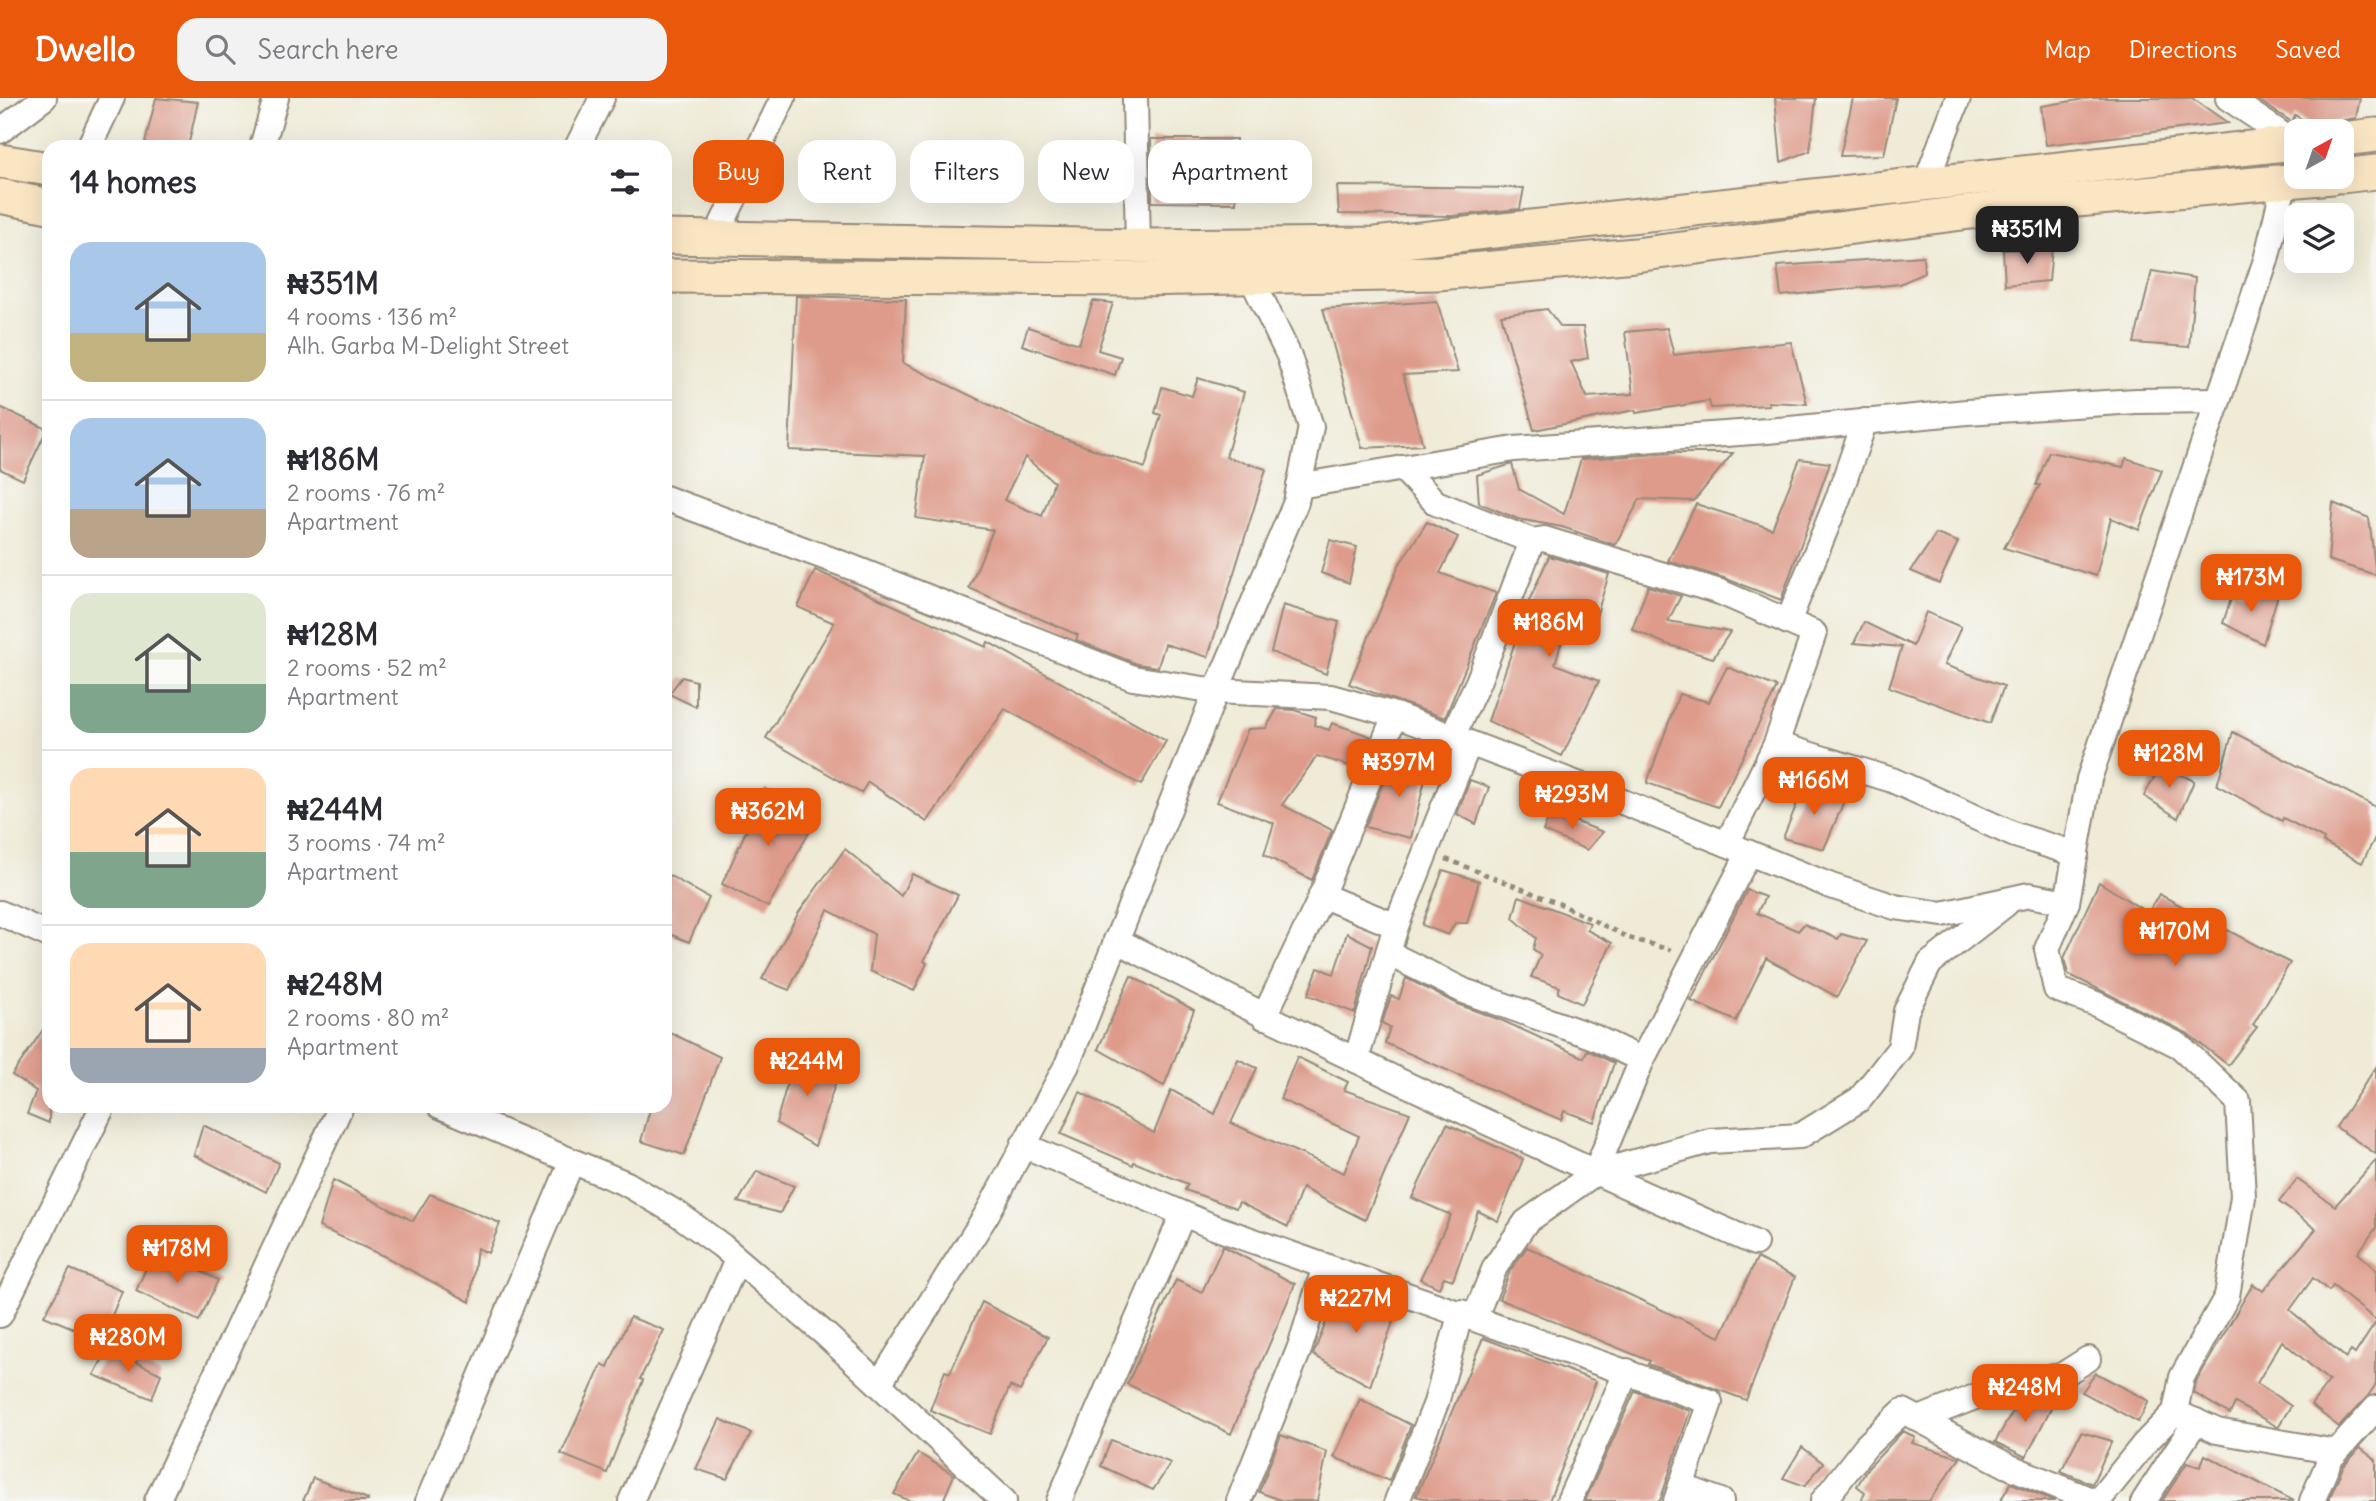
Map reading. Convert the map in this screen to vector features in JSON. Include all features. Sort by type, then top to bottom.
[{"type":"main road","points":[[2354,138],[2376,135]]},
{"type":"main road","points":[[672,237],[1138,246],[1375,244],[2284,146]]},
{"type":"main road","points":[[0,161],[42,168]]},
{"type":"main road","points":[[2354,175],[2376,172]]},
{"type":"main road","points":[[672,275],[1251,277],[1438,273],[1635,255],[2033,204],[2284,181]]},
{"type":"main road","points":[[0,196],[42,205]]},
{"type":"street","points":[[0,131],[44,98]]},
{"type":"street","points":[[92,140],[112,98]]},
{"type":"street","points":[[264,140],[276,98]]},
{"type":"street","points":[[581,140],[602,98]]},
{"type":"street","points":[[715,238],[783,98]]},
{"type":"street","points":[[1135,98],[1138,246]]},
{"type":"street","points":[[1925,185],[1958,98]]},
{"type":"street","points":[[2228,98],[2284,137]]},
{"type":"street","points":[[2144,1501],[2185,1416],[2182,1377],[2227,1296],[2243,1196],[2238,1101],[2180,1046],[2096,1004],[2056,989],[2047,949],[2067,902],[2089,779],[2216,400],[2266,260],[2301,189]]},
{"type":"street","points":[[879,1384],[987,1214],[1067,1065],[1216,691],[1296,502],[1311,427],[1289,356],[1251,277]]},
{"type":"street","points":[[1299,486],[1514,449],[2136,401],[2216,400]]},
{"type":"street","points":[[1788,622],[1837,501],[1865,421]]},
{"type":"street","points":[[1402,468],[1436,503],[1532,541],[1544,539],[1720,592],[1814,633],[1738,849],[1695,957],[1642,1060],[1595,1173]]},
{"type":"street","points":[[672,501],[851,567],[1133,678],[1216,691],[1331,696],[1395,715],[1831,886],[1895,907],[1942,915],[2029,895],[2067,902]]},
{"type":"street","points":[[1356,1060],[1396,926],[1427,850],[1478,682],[1532,541]]},
{"type":"street","points":[[1264,1017],[1321,895],[1395,715]]},
{"type":"street","points":[[1776,744],[1892,780],[2015,835],[2076,854]]},
{"type":"street","points":[[1321,895],[1396,926]]},
{"type":"street","points":[[1398,1501],[1468,1315],[1495,1267],[1526,1222],[1595,1173],[1710,1141],[1800,1136],[1860,1099],[1900,1048],[1906,1011],[1930,963],[2012,899]]},
{"type":"street","points":[[0,913],[42,932]]},
{"type":"street","points":[[1116,940],[1264,1017],[1595,1173],[1755,1243]]},
{"type":"street","points":[[1388,953],[1464,990],[1594,1037],[1642,1060]]},
{"type":"street","points":[[0,1315],[100,1113]]},
{"type":"street","points":[[157,1501],[338,1113]]},
{"type":"street","points":[[457,1113],[627,1184],[678,1214],[737,1259],[879,1384],[1004,1501]]},
{"type":"street","points":[[1023,1145],[1183,1214],[1710,1402],[1678,1494],[1721,1501]]},
{"type":"street","points":[[428,1501],[572,1161]]},
{"type":"street","points":[[1059,1501],[1084,1437],[1183,1214]]},
{"type":"street","points":[[631,1501],[737,1259]]},
{"type":"street","points":[[1239,1501],[1300,1347],[1325,1266]]},
{"type":"street","points":[[1919,1419],[2010,1383],[2061,1376],[2088,1360]]},
{"type":"street","points":[[1569,1501],[1627,1371]]},
{"type":"street","points":[[2312,1501],[2330,1459],[2376,1408]]},
{"type":"street","points":[[1823,1501],[1866,1446],[1903,1411],[2008,1466],[2096,1501],[2144,1444],[2185,1416]]},
{"type":"street","points":[[2185,1416],[2217,1431],[2336,1452]]},
{"type":"path","points":[[1427,850],[1482,875],[1558,903],[1629,938],[1695,957]]},
{"type":"building","points":[[156,98],[198,102],[190,140],[146,140]]},
{"type":"building","points":[[1775,98],[1816,98],[1810,151],[1781,162]]},
{"type":"building","points":[[1853,98],[1896,98],[1884,155],[1840,156]]},
{"type":"building","points":[[2091,98],[2192,98],[2228,123],[2046,145],[2041,106]]},
{"type":"building","points":[[2255,98],[2360,98],[2356,118],[2301,119],[2295,115],[2293,119],[2287,119]]},
{"type":"building","points":[[1151,139],[1236,139],[1236,140]]},
{"type":"building","points":[[1337,186],[1524,188],[1520,209],[1452,216],[1339,214]]},
{"type":"building","points":[[2052,248],[2049,281],[2005,285],[2003,250]]},
{"type":"building","points":[[1923,256],[1924,273],[1900,284],[1781,296],[1777,266]]},
{"type":"building","points":[[2152,271],[2195,278],[2189,347],[2134,343]]},
{"type":"building","points":[[796,296],[906,299],[903,363],[1041,430],[1145,468],[1161,415],[1155,413],[1162,387],[1192,396],[1198,378],[1244,392],[1226,457],[1266,469],[1208,657],[1165,644],[1158,667],[1137,664],[1076,640],[1078,635],[969,588],[993,530],[916,518],[925,456],[789,450]],"holes":[[[1025,457],[1054,482],[1042,516],[1004,500]]]},
{"type":"building","points":[[1093,301],[1113,303],[1098,350],[1121,357],[1115,375],[1022,345],[1028,327],[1079,344]]},
{"type":"building","points":[[1437,301],[1458,372],[1403,375],[1423,445],[1362,448],[1323,309]]},
{"type":"building","points":[[1547,309],[1561,327],[1583,327],[1588,358],[1571,362],[1587,397],[1633,394],[1625,332],[1667,328],[1674,355],[1791,342],[1807,404],[1768,402],[1769,405],[1711,408],[1709,401],[1636,413],[1635,410],[1534,430],[1501,315]]},
{"type":"building","points":[[0,407],[42,427],[42,440],[23,480],[0,469]]},
{"type":"building","points":[[2049,452],[2123,467],[2126,458],[2162,470],[2139,530],[2111,518],[2096,576],[2004,548],[2040,485],[2036,485]]},
{"type":"building","points":[[1674,453],[1733,453],[1694,501],[1640,499],[1615,545],[1562,527],[1518,519],[1479,503],[1477,475],[1512,464],[1519,489],[1564,514],[1581,459]]},
{"type":"building","points":[[1800,459],[1830,463],[1781,600],[1724,578],[1668,561],[1696,504],[1772,529]]},
{"type":"building","points":[[2333,503],[2369,518],[2376,575],[2328,560]]},
{"type":"building","points":[[1427,522],[1458,537],[1440,573],[1496,593],[1445,718],[1349,684],[1399,565]]},
{"type":"building","points":[[1936,534],[1958,542],[1939,583],[1911,571]]},
{"type":"building","points":[[1330,540],[1357,547],[1349,583],[1321,573]]},
{"type":"building","points":[[1549,556],[1609,574],[1592,630],[1569,617],[1555,664],[1599,681],[1562,756],[1488,721],[1529,601]]},
{"type":"building","points":[[815,570],[986,647],[988,642],[1166,741],[1141,785],[1005,709],[927,822],[868,782],[861,793],[766,738],[834,623],[798,607]]},
{"type":"building","points":[[1648,586],[1681,596],[1668,621],[1730,632],[1713,658],[1666,644],[1632,629]]},
{"type":"building","points":[[2261,587],[2278,595],[2263,644],[2223,623],[2234,590],[2255,600]]},
{"type":"building","points":[[1283,605],[1339,622],[1326,674],[1271,652]]},
{"type":"building","points":[[1926,612],[1961,627],[1944,665],[2004,686],[1990,723],[1889,687],[1902,647],[1854,643],[1864,622],[1913,646]]},
{"type":"building","points":[[1727,667],[1777,687],[1718,807],[1647,783],[1679,694],[1709,702]]},
{"type":"building","points":[[682,677],[696,681],[696,707],[672,695],[672,690]]},
{"type":"building","points":[[1277,709],[1294,710],[1316,717],[1314,725],[1329,730],[1332,723],[1370,736],[1357,768],[1317,756],[1282,805],[1332,830],[1312,880],[1264,855],[1274,823],[1217,802],[1248,729],[1266,728]]},
{"type":"building","points":[[2233,732],[2376,807],[2376,836],[2362,863],[2323,842],[2324,839],[2283,818],[2282,821],[2217,785]]},
{"type":"building","points":[[1393,758],[1428,767],[1411,838],[1365,827]]},
{"type":"building","points":[[2161,765],[2194,781],[2178,818],[2144,796]]},
{"type":"building","points":[[1470,780],[1489,787],[1476,824],[1457,814]]},
{"type":"building","points":[[1806,781],[1845,799],[1824,849],[1783,838]]},
{"type":"building","points":[[765,789],[817,818],[768,907],[722,884]]},
{"type":"building","points":[[1551,812],[1603,832],[1587,850],[1543,831]]},
{"type":"building","points":[[845,849],[901,896],[912,874],[958,895],[924,961],[927,963],[914,991],[870,971],[874,934],[828,910],[789,990],[762,979],[799,912]]},
{"type":"building","points":[[1443,870],[1479,881],[1467,923],[1455,923],[1448,935],[1422,925]]},
{"type":"building","points":[[672,877],[709,898],[689,942],[672,935]]},
{"type":"building","points":[[2099,882],[2148,913],[2159,894],[2290,963],[2253,1025],[2257,1027],[2228,1065],[2187,1033],[2068,974],[2064,958]]},
{"type":"building","points":[[1747,890],[1765,897],[1757,913],[1798,931],[1804,924],[1838,939],[1841,934],[1867,941],[1837,997],[1766,958],[1736,1021],[1691,1001]]},
{"type":"building","points":[[1519,896],[1590,923],[1587,930],[1612,943],[1582,1004],[1558,993],[1560,987],[1531,977],[1541,955],[1533,949],[1536,938],[1513,918]]},
{"type":"building","points":[[1347,933],[1372,946],[1355,1013],[1308,995],[1318,968],[1334,974]]},
{"type":"building","points":[[1131,976],[1194,1010],[1164,1086],[1098,1049]]},
{"type":"building","points":[[1406,978],[1457,1004],[1503,1021],[1584,1058],[1587,1050],[1614,1063],[1594,1122],[1564,1111],[1561,1120],[1385,1043],[1390,1027],[1382,1023],[1391,996],[1399,999]]},
{"type":"building","points":[[42,1031],[42,1113],[49,1113],[49,1123],[27,1114],[36,1091],[12,1075]]},
{"type":"building","points":[[672,1033],[720,1057],[684,1155],[641,1141],[649,1113],[672,1113]]},
{"type":"building","points":[[796,1053],[839,1072],[815,1146],[776,1123]]},
{"type":"building","points":[[1297,1057],[1348,1082],[1344,1090],[1410,1113],[1365,1220],[1302,1188],[1288,1227],[1239,1202],[1236,1208],[1185,1190],[1188,1184],[1134,1162],[1133,1165],[1061,1134],[1080,1092],[1154,1133],[1171,1090],[1215,1114],[1238,1059],[1257,1068],[1231,1123],[1344,1173],[1359,1136],[1280,1099]]},
{"type":"building","points":[[2376,1067],[2376,1154],[2336,1127]]},
{"type":"building","points":[[1447,1124],[1523,1159],[1498,1221],[1478,1211],[1453,1280],[1444,1277],[1439,1288],[1420,1279],[1451,1215],[1412,1198]]},
{"type":"building","points":[[203,1125],[279,1163],[266,1192],[194,1155]]},
{"type":"building","points":[[2376,1160],[2376,1228],[2358,1253],[2376,1270],[2376,1320],[2333,1286],[2329,1291],[2313,1278],[2290,1310],[2346,1358],[2351,1351],[2355,1354],[2376,1322],[2376,1384],[2368,1396],[2339,1427],[2311,1405],[2329,1381],[2282,1341],[2257,1383],[2291,1406],[2278,1427],[2235,1403],[2230,1414],[2194,1393],[2196,1382],[2253,1284],[2263,1291],[2316,1229],[2279,1202],[2297,1179],[2335,1206]]},
{"type":"building","points":[[757,1171],[794,1186],[780,1213],[738,1202]]},
{"type":"building","points":[[333,1180],[413,1221],[430,1194],[500,1223],[488,1253],[477,1248],[470,1302],[386,1257],[319,1227]]},
{"type":"building","points":[[1223,1246],[1295,1284],[1231,1434],[1127,1384],[1176,1280],[1202,1292]]},
{"type":"building","points":[[1527,1247],[1720,1337],[1757,1258],[1795,1277],[1746,1400],[1648,1364],[1650,1361],[1499,1299],[1510,1271]]},
{"type":"building","points":[[155,1248],[218,1280],[199,1321],[136,1291]]},
{"type":"building","points":[[70,1269],[122,1291],[102,1340],[44,1316]]},
{"type":"building","points":[[1340,1287],[1398,1308],[1370,1386],[1313,1355]]},
{"type":"building","points":[[982,1302],[1048,1337],[1020,1391],[1010,1386],[990,1434],[930,1410],[945,1371],[950,1373]]},
{"type":"building","points":[[630,1317],[664,1330],[640,1379],[643,1380],[607,1473],[561,1454],[602,1364],[608,1367]]},
{"type":"building","points":[[1483,1338],[1596,1381],[1549,1501],[1433,1501],[1416,1496]]},
{"type":"building","points":[[108,1349],[161,1374],[152,1399],[94,1375]]},
{"type":"building","points":[[2096,1373],[2149,1401],[2138,1422],[2082,1392]]},
{"type":"building","points":[[1635,1391],[1690,1411],[1660,1501],[1585,1501]]},
{"type":"building","points":[[2037,1394],[2053,1404],[2026,1457],[1995,1442],[2022,1396]]},
{"type":"building","points":[[1360,1399],[1411,1425],[1389,1481],[1334,1457]]},
{"type":"building","points":[[720,1419],[751,1433],[727,1479],[696,1469]]},
{"type":"building","points":[[1903,1431],[1915,1437],[1912,1443],[1960,1458],[1929,1501],[1861,1501],[1865,1492],[1857,1486],[1868,1468]]},
{"type":"building","points":[[2081,1432],[2112,1441],[2092,1484],[2061,1471]]},
{"type":"building","points":[[1281,1435],[1327,1452],[1317,1501],[1283,1501],[1259,1492]]},
{"type":"building","points":[[1111,1440],[1171,1463],[1153,1490],[1101,1466]]},
{"type":"building","points":[[1802,1447],[1823,1463],[1805,1486],[1783,1478]]},
{"type":"building","points":[[2360,1448],[2376,1460],[2376,1501],[2328,1501],[2343,1467]]},
{"type":"building","points":[[918,1453],[954,1475],[943,1501],[910,1501],[894,1494]]},
{"type":"building","points":[[2205,1455],[2294,1501],[2162,1501],[2187,1463],[2200,1467]]},
{"type":"building","points":[[313,1478],[368,1499],[368,1501],[303,1501]]},
{"type":"building","points":[[2011,1483],[2055,1501],[2000,1501]]}]
